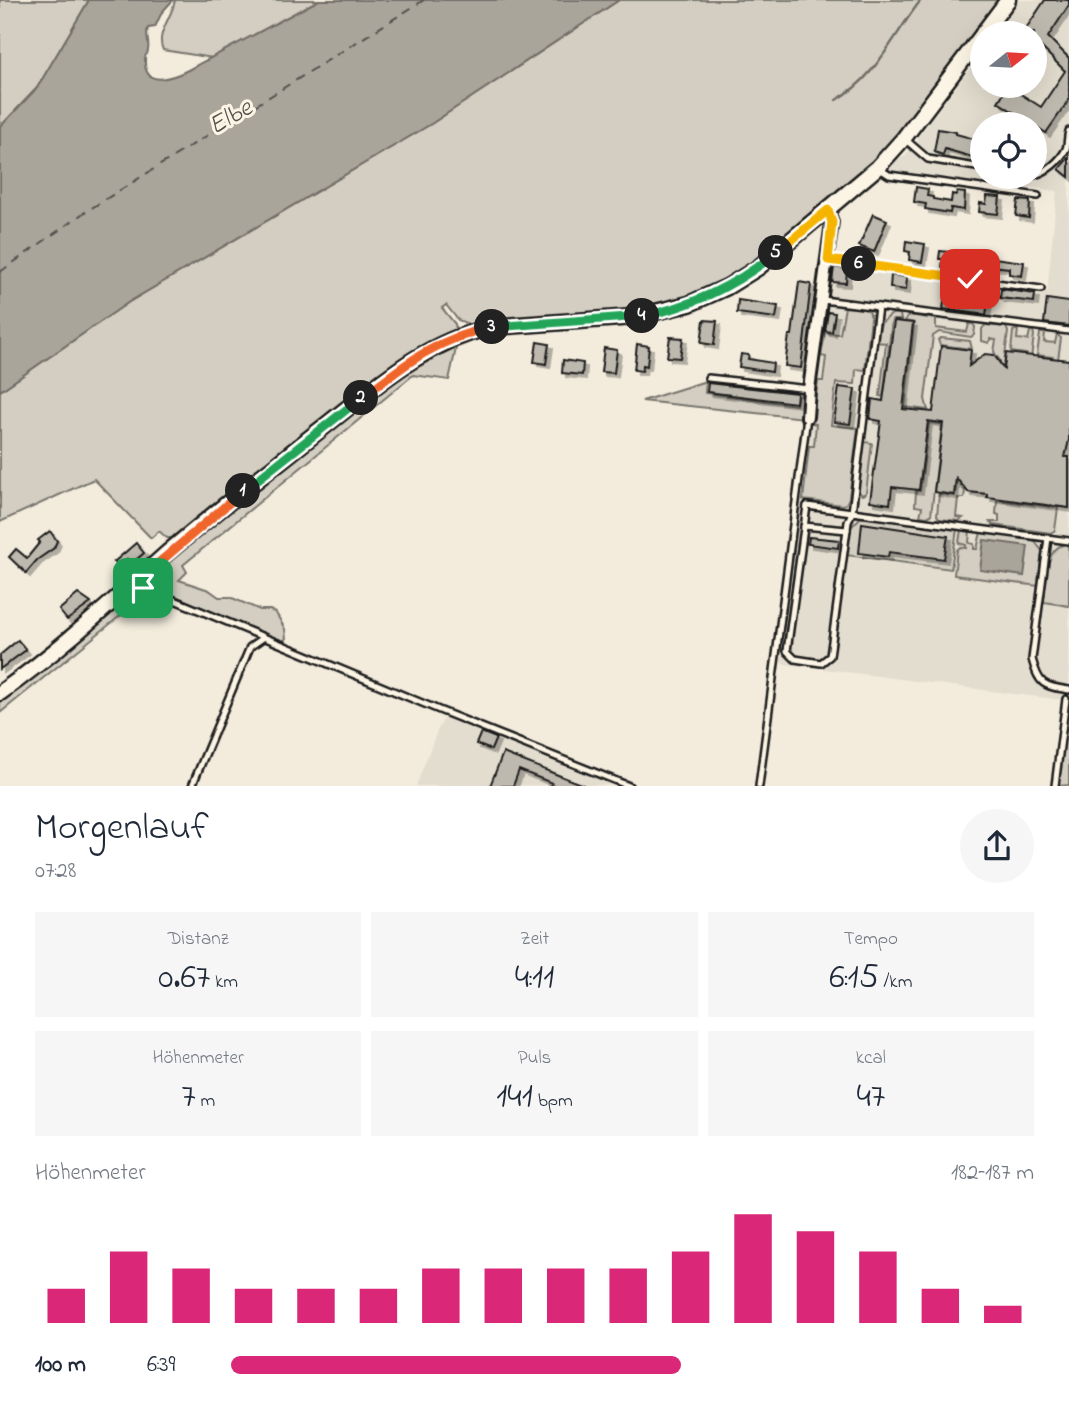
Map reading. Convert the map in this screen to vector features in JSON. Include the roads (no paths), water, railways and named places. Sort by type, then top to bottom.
[{"type":"street","points":[[993,21],[1008,0]]},
{"type":"street","points":[[0,693],[252,483],[410,360],[469,332],[491,327],[634,317],[690,304],[727,287],[759,267],[878,167],[904,138],[970,51]]},
{"type":"street","points":[[807,417],[832,222],[828,210]]},
{"type":"lane","points":[[1047,169],[1066,148],[1069,131]]},
{"type":"lane","points":[[904,138],[928,159],[970,166]]},
{"type":"lane","points":[[878,167],[889,175],[1038,196]]},
{"type":"lane","points":[[828,260],[1041,289]]},
{"type":"lane","points":[[823,300],[1069,331]]},
{"type":"lane","points":[[807,506],[788,651],[795,659],[821,663],[830,656],[847,530],[852,512],[878,307]]},
{"type":"lane","points":[[708,378],[809,388]]},
{"type":"lane","points":[[759,786],[807,417]]},
{"type":"lane","points":[[797,505],[1069,541]]},
{"type":"lane","points":[[804,526],[847,530]]},
{"type":"lane","points":[[1048,538],[1032,659],[1037,677],[1046,686],[1069,690]]},
{"type":"lane","points":[[135,583],[263,638],[629,786]]},
{"type":"lane","points":[[192,786],[250,647],[263,638]]},
{"type":"lane","points":[[1055,786],[1066,699]]},
{"type":"water","name":"Elbe","points":[[89,0],[173,0],[162,12],[155,27],[148,28],[147,31],[146,70],[154,78],[161,79],[188,70],[319,0],[619,0],[431,124],[129,302],[0,391],[0,127],[37,88]]},
{"type":"water","points":[[984,540],[1028,546],[1024,576],[980,570]]},
{"type":"waterway","points":[[836,100],[850,91],[873,68],[921,0]]}]
